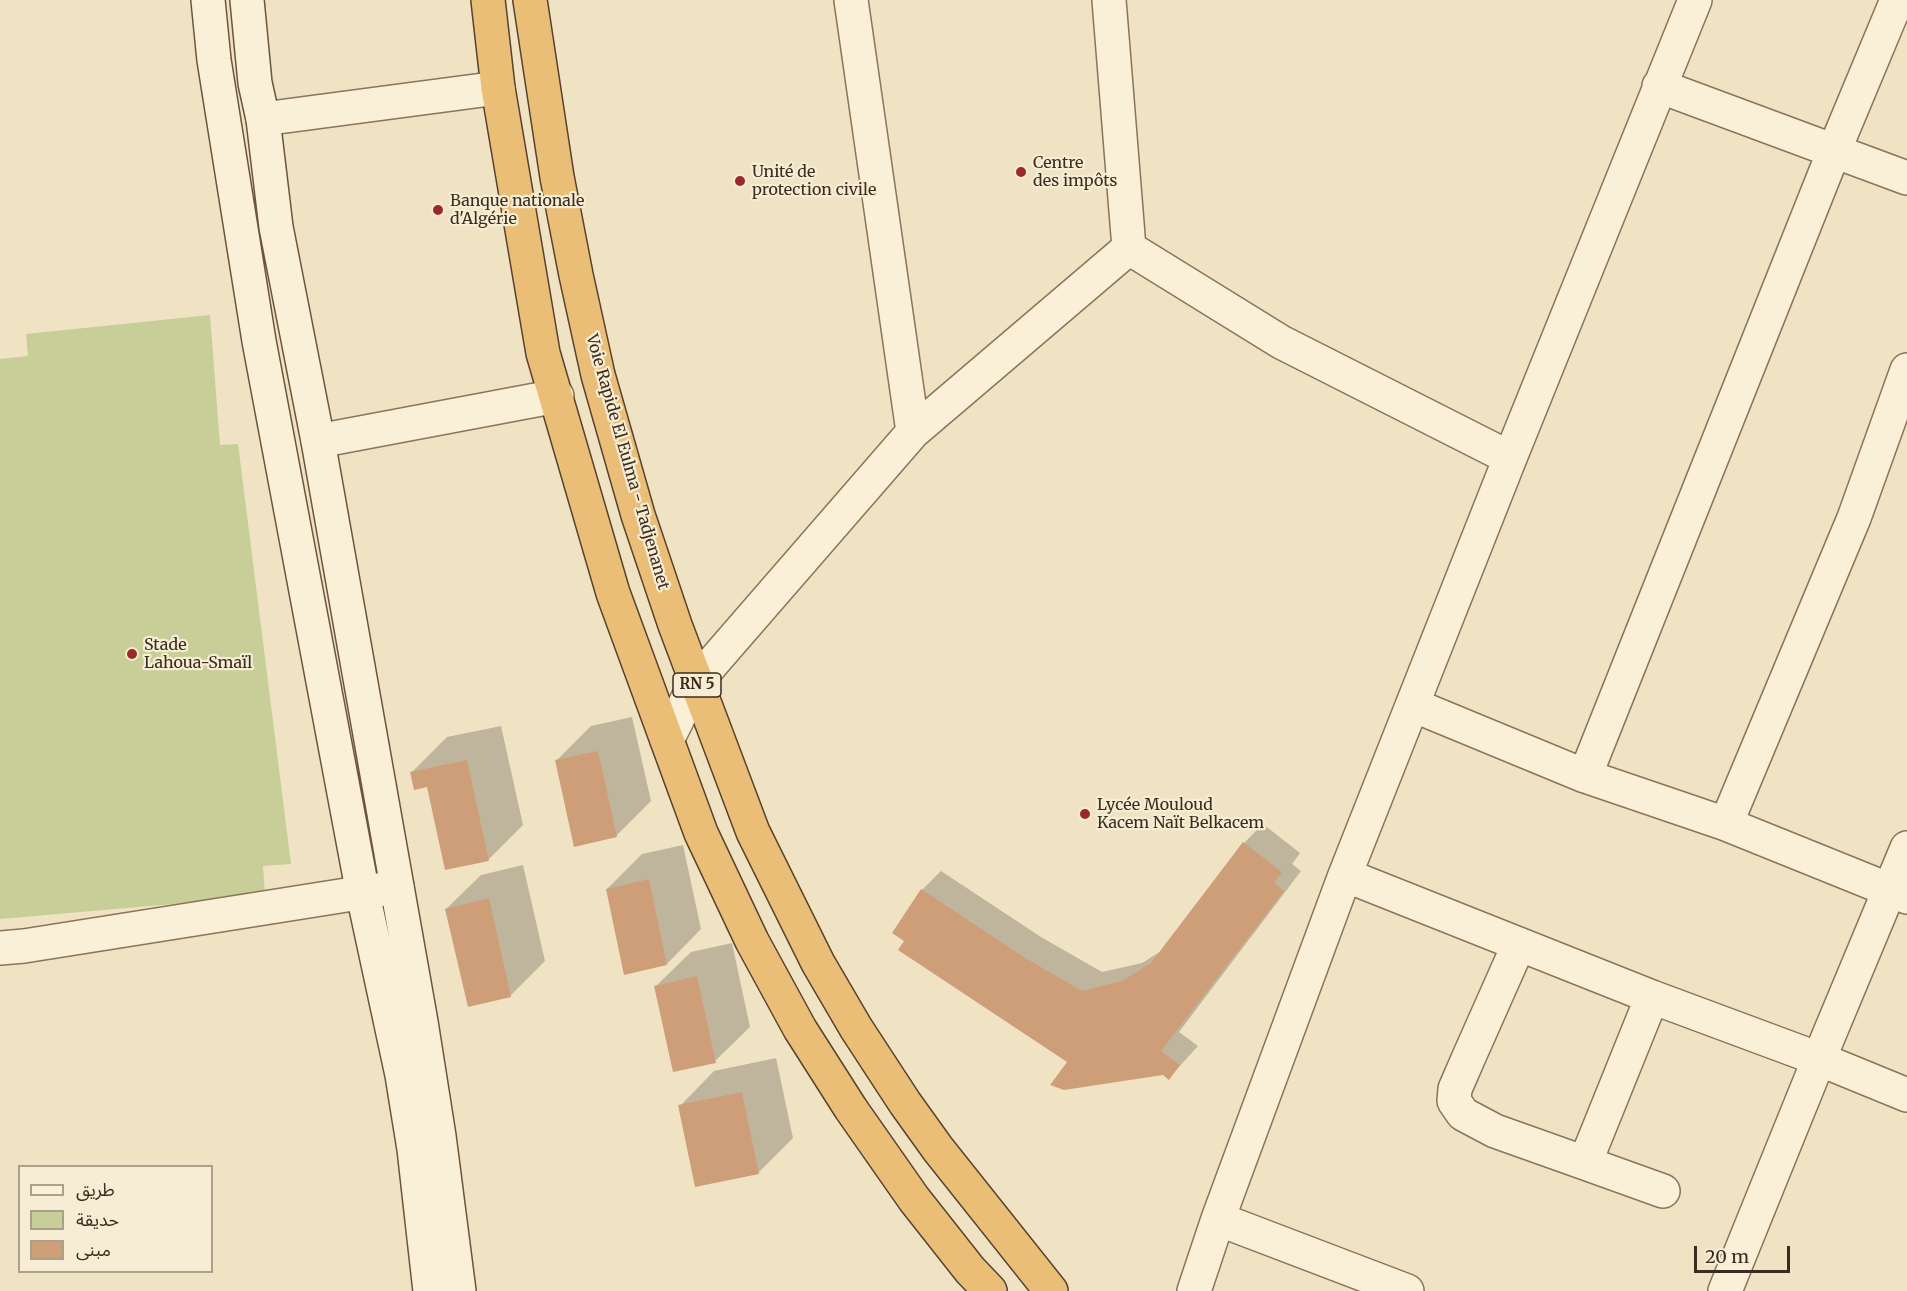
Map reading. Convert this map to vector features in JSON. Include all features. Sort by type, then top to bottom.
[{"type":"highway","name":"RN 5","points":[[488,0],[498,88],[543,353],[613,593],[701,833],[752,941],[800,1029],[851,1109],[914,1199],[970,1270],[990,1291]]},
{"type":"highway","name":"Voie Rapide El Eulma - Tadjenanet","points":[[530,0],[559,188],[598,375],[638,515],[696,682],[753,832],[823,973],[856,1028],[938,1149],[1051,1291]]},
{"type":"street","points":[[208,0],[214,60],[254,309],[363,894],[402,1075],[414,1149],[430,1291]]},
{"type":"street","points":[[248,0],[255,83],[263,119],[276,227],[318,441],[398,887],[440,1136],[459,1291]]},
{"type":"street","points":[[851,0],[913,432]]},
{"type":"street","points":[[1109,0],[1129,248]]},
{"type":"street","points":[[1194,1291],[1218,1219],[1345,875],[1695,0]]},
{"type":"street","points":[[1585,776],[1834,151],[1897,0]]},
{"type":"street","points":[[1659,86],[1907,178]]},
{"type":"street","points":[[263,119],[498,88]]},
{"type":"street","points":[[667,740],[696,682],[913,432],[1129,248]]},
{"type":"street","points":[[1129,248],[1281,342],[1510,458]]},
{"type":"street","points":[[254,309],[290,303]]},
{"type":"street","points":[[1726,824],[1854,518],[1907,370]]},
{"type":"street","points":[[318,441],[557,396]]},
{"type":"street","points":[[1413,705],[1585,776],[1726,824],[1898,894]]},
{"type":"street","points":[[1725,1291],[1819,1059],[1898,894],[1907,848]]},
{"type":"street","points":[[1345,875],[1907,1095]]},
{"type":"street","points":[[0,948],[398,887]]},
{"type":"street","points":[[1519,944],[1455,1089],[1454,1101],[1463,1114],[1487,1127],[1662,1191]]},
{"type":"street","points":[[1585,1163],[1652,997]]},
{"type":"street","points":[[1218,1219],[1407,1291]]},
{"type":"green space","name":"Stade Lahoua-Smaïl","points":[[210,315],[220,445],[238,444],[291,864],[263,866],[265,896],[0,919],[0,359],[28,356],[26,334]]},
{"type":"building","points":[[598,751],[617,837],[574,847],[555,760]]},
{"type":"building","points":[[467,760],[489,861],[445,870],[427,787],[414,790],[410,772]]},
{"type":"building","points":[[1243,842],[1282,872],[1274,883],[1284,891],[1161,1051],[1180,1065],[1169,1080],[1163,1075],[1064,1090],[1050,1085],[1067,1062],[898,950],[904,941],[892,933],[921,889],[1022,956],[1082,991],[1122,981],[1151,963]]},
{"type":"building","points":[[649,879],[667,965],[624,975],[606,889]]},
{"type":"building","points":[[489,898],[511,997],[468,1007],[445,909]]},
{"type":"building","points":[[697,976],[716,1063],[673,1072],[654,986]]},
{"type":"building","points":[[742,1092],[759,1174],[695,1187],[678,1105]]},
{"type":"place","name":"Centre des impôts","points":[[1021,172]]},
{"type":"place","name":"Unité de protection civile","points":[[740,181]]},
{"type":"place","name":"Banque nationale d'Algérie","points":[[438,210]]},
{"type":"place","name":"Stade Lahoua-Smaïl","points":[[132,654]]},
{"type":"place","name":"Lycée Mouloud Kacem Naït Belkacem","points":[[1085,814]]}]
